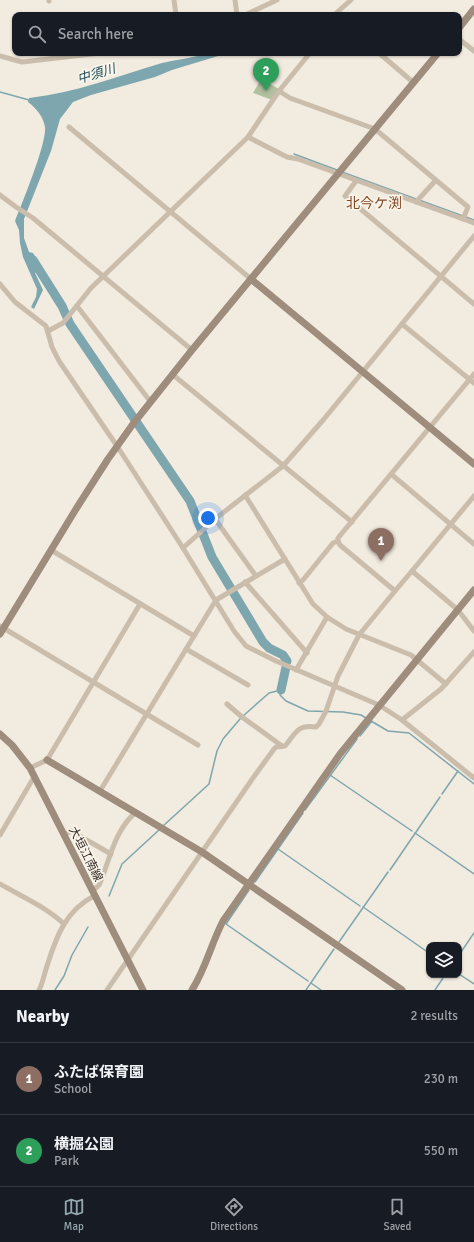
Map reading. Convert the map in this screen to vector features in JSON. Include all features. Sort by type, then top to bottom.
[{"type":"street","points":[[174,0],[176,12]]},
{"type":"street","points":[[236,0],[237,12]]},
{"type":"street","points":[[252,12],[278,0]]},
{"type":"street","points":[[337,12],[351,0]]},
{"type":"street","points":[[462,24],[474,9]]},
{"type":"street","points":[[462,41],[474,51]]},
{"type":"street","points":[[0,56],[22,62],[74,56]]},
{"type":"street","points":[[48,331],[63,323],[91,288],[103,276],[248,138],[280,92],[308,56]]},
{"type":"street","points":[[382,56],[414,83]]},
{"type":"street","points":[[198,745],[1,629],[117,446],[150,401],[436,56]]},
{"type":"street","points":[[280,92],[290,98],[375,129],[468,207],[463,219]]},
{"type":"street","points":[[69,127],[474,464]]},
{"type":"street","points":[[248,138],[287,157],[474,223]]},
{"type":"street","points":[[416,202],[436,180]]},
{"type":"street","points":[[356,181],[345,196],[474,304]]},
{"type":"street","points":[[0,195],[16,208],[31,217],[192,350]]},
{"type":"street","points":[[183,548],[215,519],[283,466],[474,236]]},
{"type":"street","points":[[0,284],[15,302],[46,326],[52,347],[59,361],[117,446],[216,600],[234,631],[246,646],[296,670],[379,705],[402,720],[474,778]]},
{"type":"street","points":[[77,306],[150,401]]},
{"type":"street","points":[[402,324],[474,383]]},
{"type":"street","points":[[172,374],[352,522]]},
{"type":"street","points":[[299,583],[333,543],[338,541],[338,538],[474,374]]},
{"type":"street","points":[[391,474],[474,544]]},
{"type":"street","points":[[245,495],[313,604],[327,617],[346,629],[411,655],[446,684]]},
{"type":"street","points":[[107,990],[276,746],[285,746],[304,725],[316,727],[319,724],[326,711],[334,686],[359,635],[474,496]]},
{"type":"street","points":[[215,519],[256,576]]},
{"type":"street","points":[[338,541],[340,545],[395,590]]},
{"type":"street","points":[[51,550],[194,636]]},
{"type":"street","points":[[100,791],[216,600],[285,559]]},
{"type":"street","points":[[412,571],[458,610],[474,631]]},
{"type":"street","points":[[245,582],[307,652]]},
{"type":"street","points":[[192,990],[206,965],[216,935],[223,921],[250,885],[340,754],[474,590]]},
{"type":"street","points":[[30,768],[47,760],[140,604]]},
{"type":"street","points":[[296,670],[327,617]]},
{"type":"street","points":[[186,648],[248,685]]},
{"type":"street","points":[[402,720],[446,684],[474,652]]},
{"type":"street","points":[[227,704],[242,718],[282,746]]},
{"type":"street","name":"大垣江南線","points":[[0,734],[12,745],[30,768],[142,990]]},
{"type":"street","points":[[47,760],[202,852],[402,990]]},
{"type":"street","points":[[0,835],[34,777]]},
{"type":"street","points":[[39,990],[55,943],[64,924],[76,909],[89,899],[99,885],[118,832],[136,812]]},
{"type":"street","points":[[64,835],[71,831],[111,854]]},
{"type":"street","points":[[0,884],[44,909],[64,924]]},
{"type":"green space","points":[[261,79],[279,89],[272,100],[253,93]]},
{"type":"water","points":[[198,56],[218,56],[172,70],[155,77],[91,95],[73,102],[60,119],[51,151],[24,219],[24,238],[29,252],[33,253],[42,268],[35,273],[43,290],[34,309],[31,307],[36,297],[37,289],[23,257],[19,230],[15,221],[28,188],[45,135],[43,119],[28,102],[29,98],[46,96],[80,88],[162,63]]},
{"type":"waterway","points":[[0,92],[29,100]]},
{"type":"waterway","points":[[294,154],[337,170]]},
{"type":"waterway","points":[[342,172],[416,199]]},
{"type":"waterway","points":[[419,200],[463,216]]},
{"type":"waterway","points":[[466,217],[474,220]]},
{"type":"waterway","points":[[33,260],[62,306],[70,324],[190,501],[212,557],[263,642],[269,648],[283,655],[287,661]]},
{"type":"waterway","points":[[281,690],[286,667]]},
{"type":"waterway","points":[[243,716],[269,693],[281,690],[280,695],[286,701],[308,711],[343,712],[361,715],[366,718]]},
{"type":"waterway","points":[[163,826],[209,784],[217,751],[223,739],[240,719]]},
{"type":"waterway","points":[[371,721],[388,731],[409,733],[474,784]]},
{"type":"waterway","points":[[360,736],[372,721]]},
{"type":"waterway","points":[[305,810],[357,739]]},
{"type":"waterway","points":[[442,794],[458,771]]},
{"type":"waterway","points":[[330,775],[412,831]]},
{"type":"waterway","points":[[390,870],[440,797]]},
{"type":"waterway","points":[[255,882],[303,813]]},
{"type":"waterway","points":[[109,896],[122,864],[159,830]]},
{"type":"waterway","points":[[415,833],[474,874]]},
{"type":"waterway","points":[[278,849],[360,906]]},
{"type":"waterway","points":[[339,942],[388,872]]},
{"type":"waterway","points":[[249,890],[226,924],[308,981]]},
{"type":"waterway","points":[[363,907],[426,951]]},
{"type":"waterway","points":[[55,990],[64,976],[72,955],[88,927]]},
{"type":"waterway","points":[[462,951],[474,933]]},
{"type":"waterway","points":[[306,990],[334,949]]},
{"type":"waterway","points":[[462,976],[474,984]]},
{"type":"waterway","points":[[435,990],[443,978]]},
{"type":"waterway","points":[[311,983],[321,990]]},
{"type":"place","name":"横掘公園","points":[[266,91]]},
{"type":"place","name":"ふたば保育園","points":[[381,561]]},
{"type":"district","name":"北今ケ渕","points":[[374,203]]},
{"type":"water label","name":"中須川","points":[[96,73]]}]
